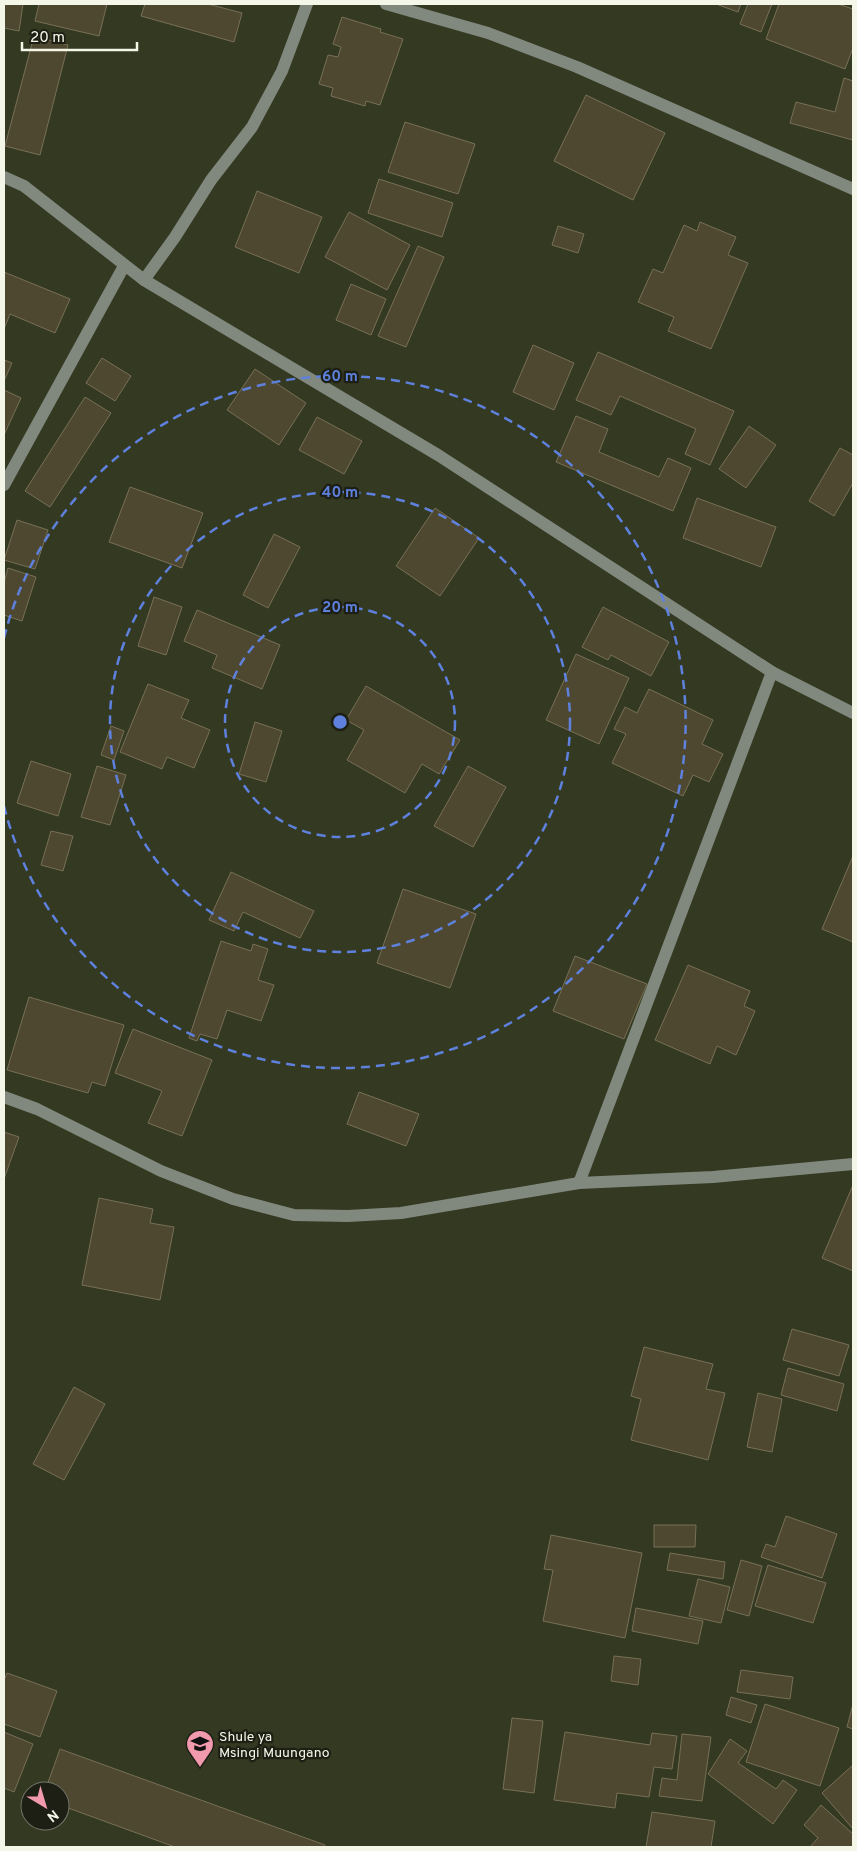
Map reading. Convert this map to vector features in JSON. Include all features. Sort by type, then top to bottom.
[{"type":"street","points":[[144,280],[175,237],[211,180],[252,127],[282,71],[307,4]]},
{"type":"street","points":[[386,4],[488,34],[577,67],[853,188]]},
{"type":"street","points":[[4,177],[24,186],[144,280],[438,456],[772,672],[853,713]]},
{"type":"street","points":[[4,485],[124,266]]},
{"type":"street","points":[[579,1183],[772,672]]},
{"type":"street","points":[[4,1097],[37,1109],[161,1171],[233,1199],[294,1215],[348,1216],[401,1213],[579,1183],[713,1177],[853,1164]]},
{"type":"building","points":[[4,4],[23,4],[19,31],[4,28]]},
{"type":"building","points":[[39,4],[107,4],[99,36],[35,21]]},
{"type":"building","points":[[145,4],[208,4],[242,13],[234,42],[141,16]]},
{"type":"building","points":[[716,4],[741,4],[738,12]]},
{"type":"building","points":[[748,4],[772,4],[761,32],[740,24]]},
{"type":"building","points":[[779,4],[838,4],[853,9],[853,48],[845,69],[766,39]]},
{"type":"building","points":[[342,17],[381,29],[380,32],[403,39],[380,105],[366,101],[365,106],[331,96],[333,88],[319,84],[328,55],[338,57],[341,47],[333,44]]},
{"type":"building","points":[[34,36],[68,45],[40,155],[5,146]]},
{"type":"building","points":[[844,78],[853,81],[853,140],[790,123],[796,102],[835,112]]},
{"type":"building","points":[[586,95],[665,133],[633,200],[554,161]]},
{"type":"building","points":[[405,122],[475,144],[458,194],[388,172]]},
{"type":"building","points":[[379,179],[453,203],[442,237],[368,213]]},
{"type":"building","points":[[257,191],[322,217],[299,273],[235,247]]},
{"type":"building","points":[[349,212],[410,245],[387,290],[325,257]]},
{"type":"building","points":[[700,222],[736,237],[728,255],[748,263],[711,349],[668,331],[674,317],[638,302],[653,269],[663,273],[684,225],[697,231]]},
{"type":"building","points":[[558,226],[584,234],[578,253],[552,245]]},
{"type":"building","points":[[418,246],[444,257],[406,347],[378,336]]},
{"type":"building","points":[[4,272],[70,299],[55,333],[10,314],[4,329]]},
{"type":"building","points":[[351,284],[386,299],[371,335],[336,320]]},
{"type":"building","points":[[533,345],[574,363],[554,410],[513,392]]},
{"type":"building","points":[[598,352],[734,411],[710,465],[685,454],[696,429],[620,396],[611,415],[576,400]]},
{"type":"building","points":[[102,358],[131,376],[115,401],[86,383]]},
{"type":"building","points":[[4,360],[12,363],[4,381]]},
{"type":"building","points":[[255,369],[306,403],[279,445],[227,410]]},
{"type":"building","points":[[4,390],[21,398],[4,435]]},
{"type":"building","points":[[85,397],[111,413],[50,507],[25,491]]},
{"type":"building","points":[[576,416],[608,429],[599,452],[659,477],[668,458],[691,468],[673,511],[556,462]]},
{"type":"building","points":[[317,417],[362,441],[344,474],[299,450]]},
{"type":"building","points":[[749,426],[776,445],[746,488],[719,469]]},
{"type":"building","points":[[840,448],[853,455],[853,483],[834,516],[809,501]]},
{"type":"building","points":[[130,487],[203,513],[182,568],[109,542]]},
{"type":"building","points":[[697,498],[776,527],[761,567],[683,538]]},
{"type":"building","points":[[435,508],[479,538],[440,596],[396,566]]},
{"type":"building","points":[[17,520],[48,530],[35,569],[4,560]]},
{"type":"building","points":[[274,534],[300,547],[268,608],[243,595]]},
{"type":"building","points":[[8,568],[36,577],[22,621],[4,615],[4,583]]},
{"type":"building","points":[[154,597],[182,607],[166,655],[138,646]]},
{"type":"building","points":[[603,607],[669,642],[651,676],[611,655],[608,660],[582,647]]},
{"type":"building","points":[[197,610],[280,645],[262,689],[212,668],[217,655],[184,641]]},
{"type":"building","points":[[576,654],[629,678],[599,744],[546,720]]},
{"type":"building","points":[[148,684],[189,700],[181,718],[210,730],[194,768],[167,757],[162,769],[120,752]]},
{"type":"building","points":[[366,686],[460,740],[439,774],[422,764],[405,793],[347,760],[364,730],[346,720]]},
{"type":"building","points":[[649,689],[713,720],[702,744],[723,754],[709,782],[693,775],[683,796],[612,763],[626,734],[614,729],[625,707],[637,713]]},
{"type":"building","points":[[255,722],[282,731],[266,782],[239,774]]},
{"type":"building","points":[[111,726],[124,731],[114,760],[101,755]]},
{"type":"building","points":[[31,761],[71,774],[58,816],[17,803]]},
{"type":"building","points":[[97,766],[126,775],[110,825],[81,817]]},
{"type":"building","points":[[468,766],[506,787],[473,847],[434,826]]},
{"type":"building","points":[[51,831],[73,836],[63,871],[41,865]]},
{"type":"building","points":[[853,856],[853,942],[822,929]]},
{"type":"building","points":[[231,872],[314,911],[300,938],[243,912],[234,931],[209,920]]},
{"type":"building","points":[[403,889],[476,914],[450,988],[377,963]]},
{"type":"building","points":[[221,941],[251,951],[253,944],[268,949],[258,980],[274,985],[261,1021],[227,1010],[217,1039],[200,1034],[197,1041],[189,1038]]},
{"type":"building","points":[[575,956],[647,984],[624,1039],[553,1011]]},
{"type":"building","points":[[688,965],[750,991],[744,1006],[755,1011],[736,1055],[717,1046],[710,1064],[655,1040]]},
{"type":"building","points":[[29,997],[124,1025],[105,1086],[92,1082],[88,1093],[7,1070]]},
{"type":"building","points":[[133,1029],[212,1060],[182,1136],[148,1123],[162,1091],[115,1073]]},
{"type":"building","points":[[359,1092],[419,1114],[406,1146],[347,1124]]},
{"type":"building","points":[[4,1132],[19,1137],[4,1179]]},
{"type":"building","points":[[853,1185],[853,1271],[822,1258]]},
{"type":"building","points":[[99,1198],[153,1209],[150,1223],[174,1227],[160,1300],[82,1285]]},
{"type":"building","points":[[792,1329],[849,1345],[839,1376],[783,1360]]},
{"type":"building","points":[[644,1347],[713,1364],[706,1389],[725,1393],[708,1460],[631,1440],[641,1399],[631,1396]]},
{"type":"building","points":[[788,1368],[844,1384],[837,1411],[781,1395]]},
{"type":"building","points":[[74,1387],[105,1404],[64,1480],[33,1464]]},
{"type":"building","points":[[758,1393],[782,1399],[772,1452],[747,1447]]},
{"type":"building","points":[[786,1516],[837,1534],[822,1578],[761,1557],[766,1544],[775,1547]]},
{"type":"building","points":[[654,1525],[696,1525],[695,1547],[654,1547]]},
{"type":"building","points":[[551,1535],[642,1553],[625,1638],[543,1621],[553,1570],[544,1569]]},
{"type":"building","points":[[670,1553],[725,1562],[723,1579],[667,1570]]},
{"type":"building","points":[[741,1560],[762,1566],[749,1616],[727,1610]]},
{"type":"building","points":[[768,1565],[826,1583],[813,1623],[755,1606]]},
{"type":"building","points":[[698,1579],[730,1587],[721,1623],[689,1616]]},
{"type":"building","points":[[636,1608],[703,1621],[698,1644],[632,1631]]},
{"type":"building","points":[[614,1656],[641,1659],[638,1685],[611,1681]]},
{"type":"building","points":[[741,1670],[793,1677],[790,1699],[737,1692]]},
{"type":"building","points":[[7,1673],[57,1691],[40,1737],[4,1724],[4,1680]]},
{"type":"building","points":[[731,1697],[757,1705],[751,1723],[726,1715]]},
{"type":"building","points":[[765,1704],[839,1728],[820,1786],[746,1762]]},
{"type":"building","points":[[853,1704],[853,1729],[847,1727]]},
{"type":"building","points":[[512,1718],[543,1721],[534,1793],[503,1789]]},
{"type":"building","points":[[4,1732],[33,1744],[14,1792],[4,1788]]},
{"type":"building","points":[[565,1732],[650,1745],[652,1733],[677,1736],[672,1769],[654,1767],[649,1797],[617,1793],[615,1808],[554,1800]]},
{"type":"building","points":[[682,1734],[711,1737],[702,1801],[659,1796],[662,1778],[677,1780]]},
{"type":"building","points":[[730,1739],[747,1751],[738,1763],[776,1789],[783,1780],[797,1790],[773,1824],[708,1774]]},
{"type":"building","points":[[60,1749],[325,1845],[325,1847],[175,1847],[70,1809],[70,1781],[49,1781]]},
{"type":"building","points":[[853,1765],[853,1829],[822,1793]]},
{"type":"building","points":[[821,1805],[853,1834],[853,1847],[810,1847],[818,1838],[804,1825]]},
{"type":"building","points":[[652,1812],[715,1821],[711,1847],[646,1847]]},
{"type":"place","name":"Shule ya Msingi Muungano","points":[[200,1768]]}]
